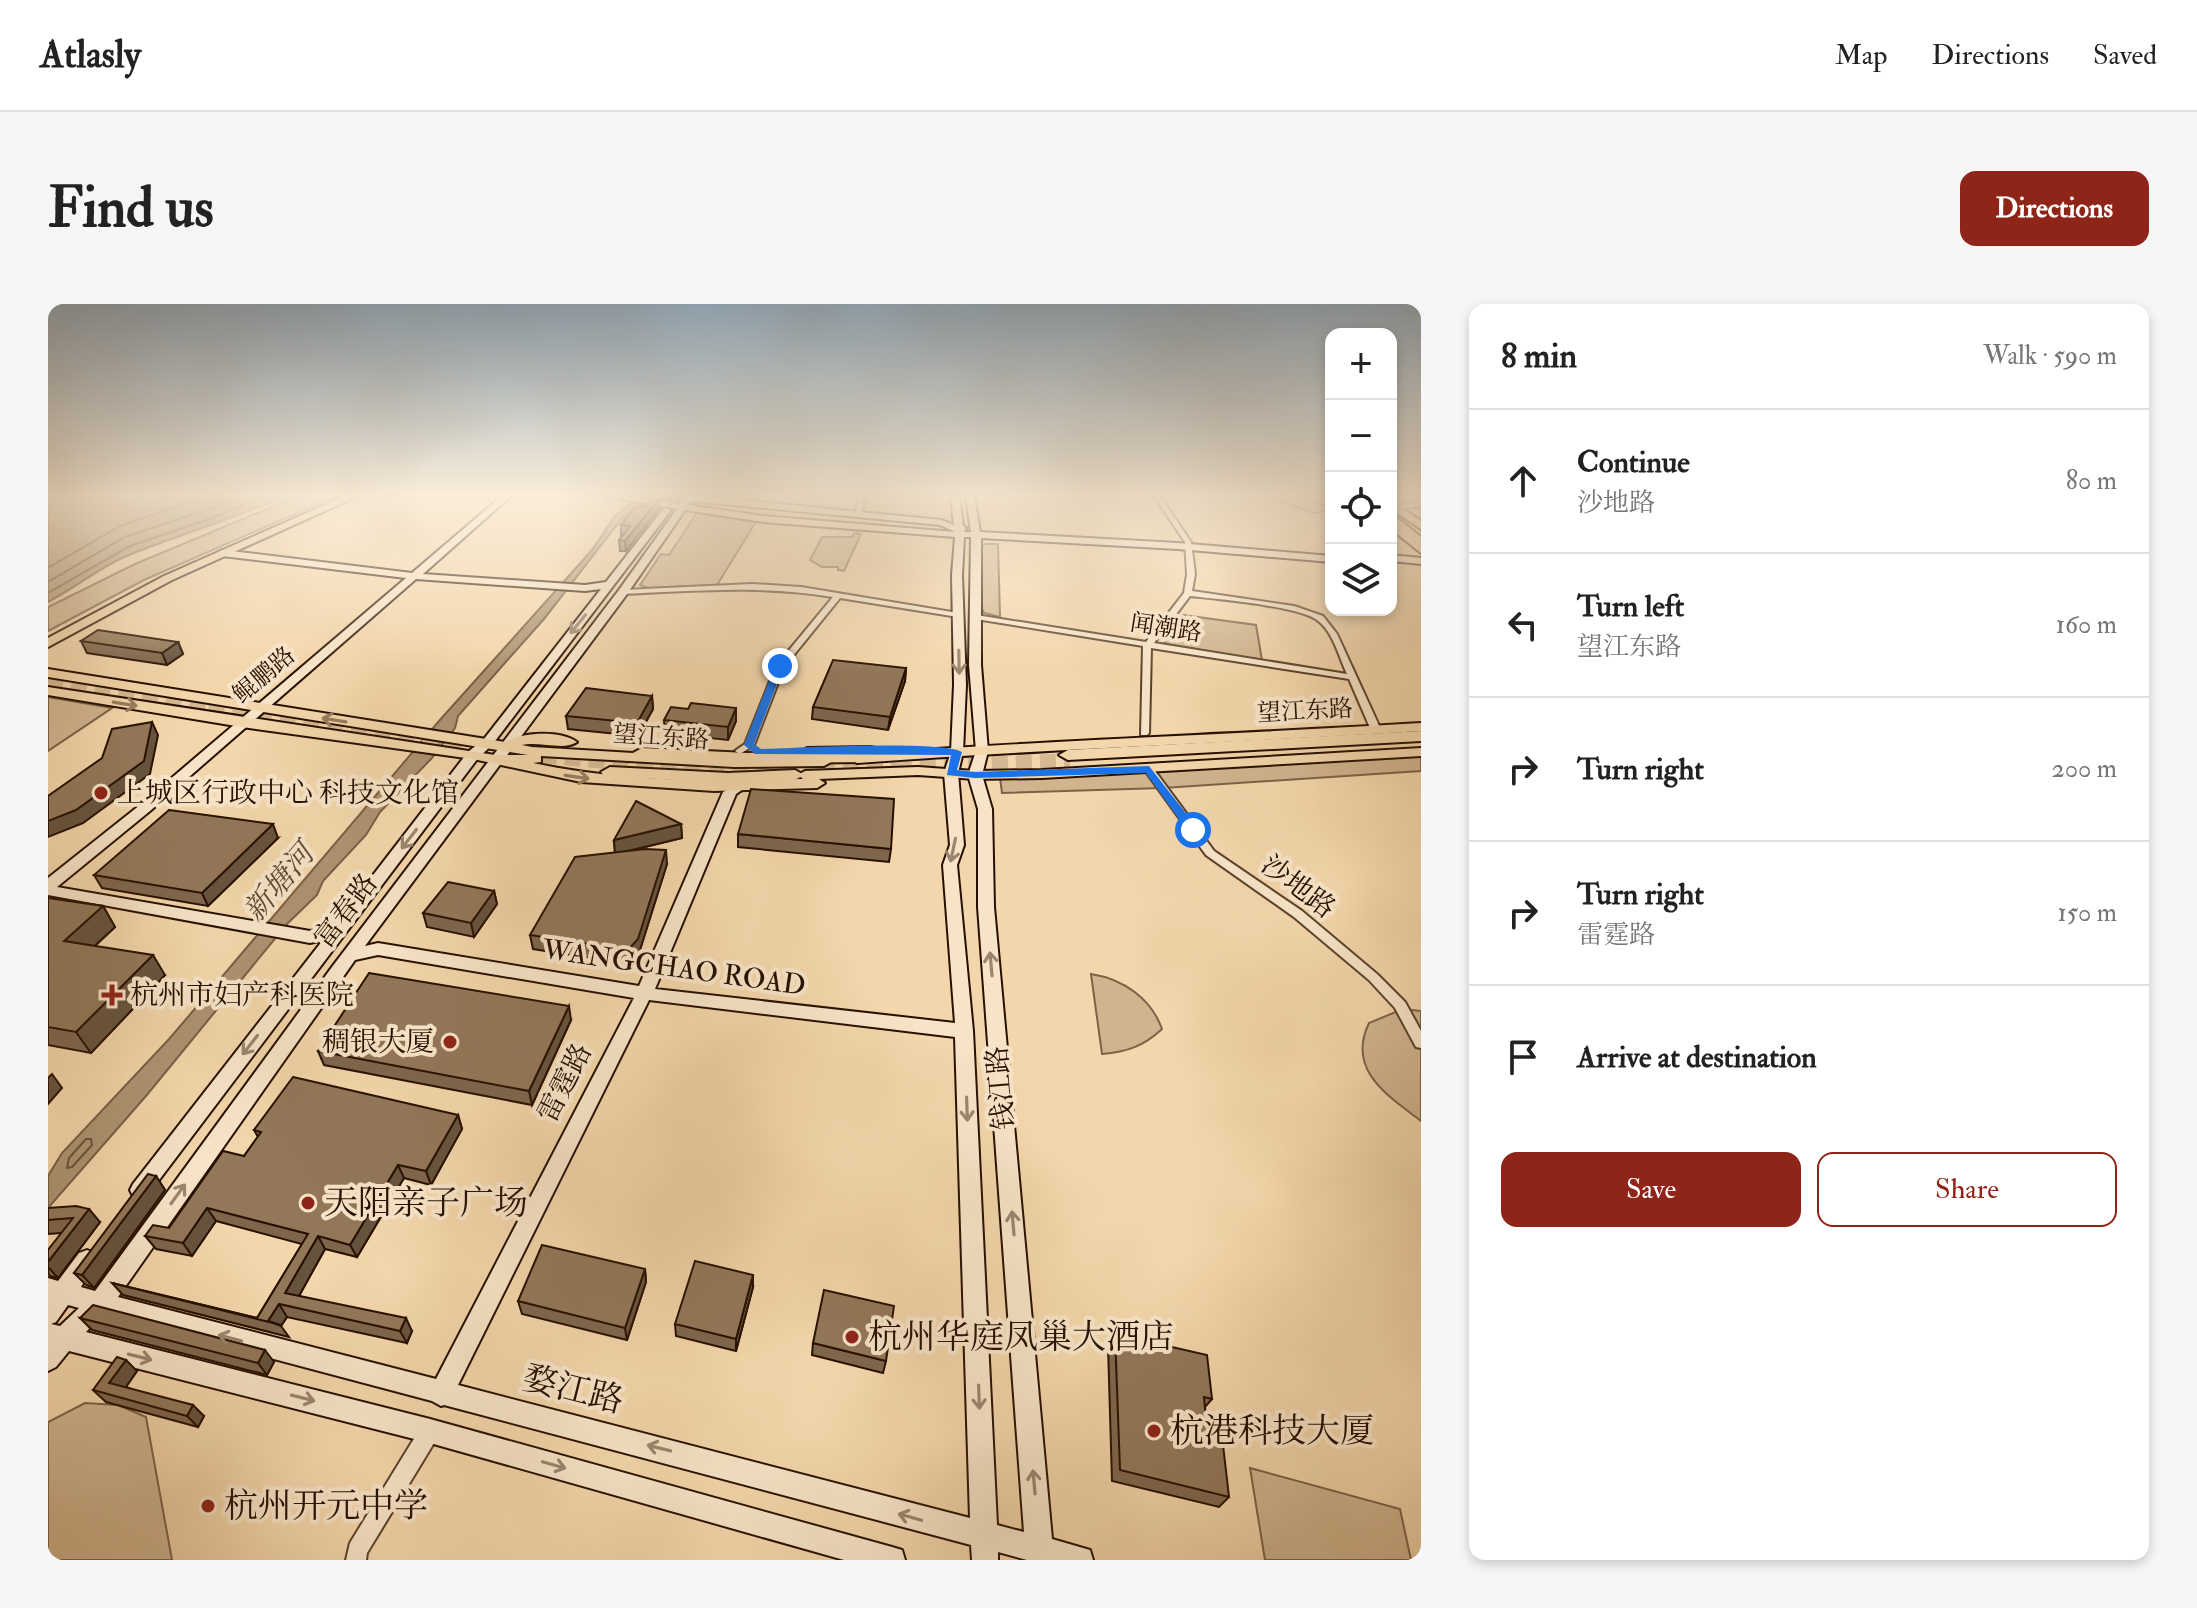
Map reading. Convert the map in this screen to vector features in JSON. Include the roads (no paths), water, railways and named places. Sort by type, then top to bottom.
[{"type":"highway","points":[[1069,758],[1421,736]]},
{"type":"highway","points":[[1207,740],[1292,746],[1421,743]]},
{"type":"highway","points":[[642,753],[733,757],[872,757]]},
{"type":"highway","points":[[610,772],[728,778],[795,775]]},
{"type":"main road","points":[[48,634],[207,555]]},
{"type":"main road","points":[[48,643],[168,578],[219,555]]},
{"type":"main road","points":[[235,555],[413,576],[579,588],[609,585]]},
{"type":"main road","name":"鲲鹏路","points":[[48,888],[438,555]]},
{"type":"main road","name":"富春路","points":[[132,1200],[473,755],[488,742],[634,555]]},
{"type":"main road","name":"富春路","points":[[48,1359],[56,1336],[100,1303],[349,956],[623,592],[645,555]]},
{"type":"main road","name":"钱江路","points":[[959,555],[957,752],[951,773],[957,845],[950,865],[964,1031],[985,1549]]},
{"type":"main road","points":[[975,775],[982,751],[975,665],[976,555]]},
{"type":"main road","points":[[1289,555],[1325,558]]},
{"type":"main road","points":[[1397,559],[1421,563]]},
{"type":"main road","points":[[1397,564],[1421,563]]},
{"type":"main road","points":[[579,588],[600,597]]},
{"type":"main road","name":"望江东路","points":[[48,673],[259,709],[497,759],[521,758],[709,772],[779,772],[795,775],[918,771],[975,775],[1149,769],[1421,752]]},
{"type":"main road","name":"望江东路","points":[[48,691],[242,723],[408,738],[459,738],[532,751],[734,763],[831,762],[872,757],[1421,727]]},
{"type":"main road","points":[[506,744],[535,738],[644,748],[928,749],[957,752]]},
{"type":"main road","points":[[497,759],[513,766],[581,778],[729,787],[919,779],[951,773]]},
{"type":"main road","name":"钱江路","points":[[975,775],[985,809],[986,907],[1040,1554]]},
{"type":"main road","name":"雷霆路","points":[[441,1394],[644,994],[729,787]]},
{"type":"main road","points":[[48,888],[305,936],[338,931]]},
{"type":"main road","points":[[305,936],[322,951]]},
{"type":"main road","points":[[364,937],[378,949]]},
{"type":"main road","name":"WANGCHAO ROAD","points":[[349,956],[378,949],[644,994],[964,1031]]},
{"type":"main road","points":[[48,1314],[55,1291],[96,1248]]},
{"type":"main road","name":"婺江路","points":[[55,1291],[441,1394],[725,1465],[985,1549],[1080,1560]]},
{"type":"main road","points":[[56,1336],[430,1431],[892,1560]]},
{"type":"street","points":[[1144,733],[1147,646],[1188,593],[1191,574],[1189,555]]},
{"type":"street","points":[[623,592],[752,586],[838,595],[958,615]]},
{"type":"street","points":[[1188,593],[1294,608],[1320,618],[1333,634],[1376,730]]},
{"type":"street","points":[[749,749],[780,666],[838,595]]},
{"type":"street","name":"闻潮路","points":[[976,617],[1350,677]]},
{"type":"street","points":[[1122,743],[1144,733],[1166,742]]},
{"type":"street","name":"沙地路","points":[[1149,769],[1210,853],[1298,914],[1373,977],[1400,1005],[1421,1043]]},
{"type":"street","points":[[356,1560],[357,1550],[430,1431]]},
{"type":"water","points":[[48,555],[131,555],[101,569],[48,602]]},
{"type":"water","points":[[588,555],[594,555],[544,619],[458,716],[455,728],[431,759],[380,812],[366,835],[323,881],[317,895],[287,924],[146,1096],[48,1208],[48,1176],[62,1153],[170,1038],[439,721]]},
{"type":"tunnel","points":[[48,677],[224,706]]},
{"type":"tunnel","points":[[208,711],[519,753],[676,766],[833,771]]},
{"type":"tunnel","points":[[896,769],[1070,761]]},
{"type":"tunnel","points":[[819,765],[908,762]]},
{"type":"place","name":"上城区行政中心 科技文化馆","points":[[101,793]]},
{"type":"place","name":"杭州市妇产科医院","points":[[112,995]]},
{"type":"place","name":"稠银大厦","points":[[450,1042]]},
{"type":"place","name":"天阳亲子广场","points":[[308,1203]]},
{"type":"place","name":"杭州华庭凤巢大酒店","points":[[852,1337]]},
{"type":"place","name":"杭港科技大厦","points":[[1154,1431]]},
{"type":"place","name":"杭州开元中学","points":[[208,1506]]},
{"type":"water label","name":"新塘河","points":[[279,883]]}]
